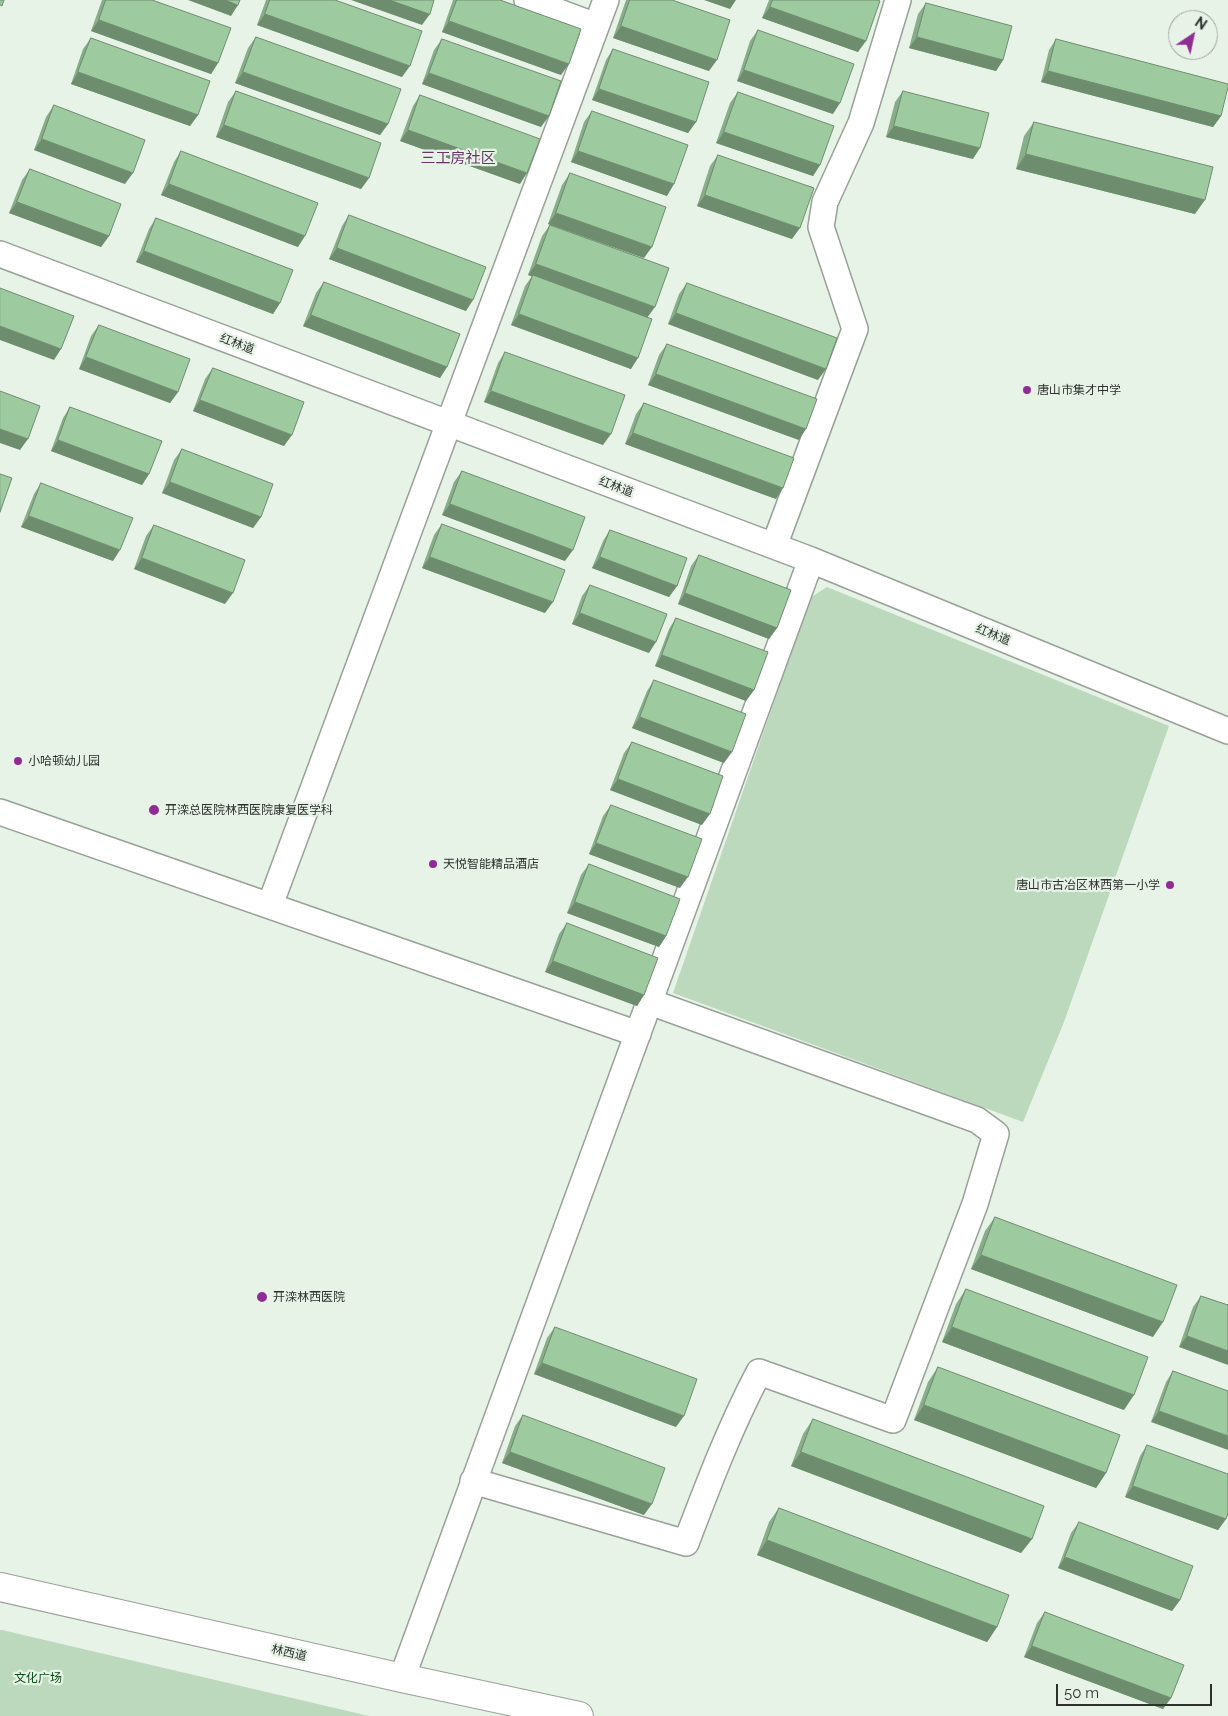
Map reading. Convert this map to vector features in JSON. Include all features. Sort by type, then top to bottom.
[{"type":"main road","name":"林西道","points":[[0,1587],[402,1678],[580,1716]]},
{"type":"street","points":[[527,0],[596,26]]},
{"type":"street","points":[[270,905],[606,0]]},
{"type":"street","points":[[774,546],[855,329],[821,227],[825,202],[861,123],[898,0]]},
{"type":"street","name":"红林道","points":[[0,254],[811,560],[1228,731]]},
{"type":"street","points":[[402,1678],[811,560]]},
{"type":"street","points":[[1,814],[270,905],[638,1034]]},
{"type":"street","points":[[473,1482],[686,1543],[740,1408],[759,1372],[893,1420],[972,1212],[996,1134],[977,1120],[650,1002]]},
{"type":"green space","points":[[827,587],[1169,726],[1064,1022],[1023,1122],[673,993],[810,598]]},
{"type":"green space","name":"文化广场","points":[[0,1630],[2,1630],[369,1716],[0,1716]]},
{"type":"building","points":[[0,0],[4,0],[2,6],[0,5]]},
{"type":"building","points":[[106,0],[152,0],[231,28],[218,63],[99,20]]},
{"type":"building","points":[[226,0],[240,0],[238,5]]},
{"type":"building","points":[[270,0],[335,0],[422,31],[410,66],[265,14]]},
{"type":"building","points":[[390,0],[434,0],[430,14]]},
{"type":"building","points":[[457,0],[500,0],[581,29],[569,64],[449,21]]},
{"type":"building","points":[[630,0],[672,0],[730,20],[717,60],[621,26]]},
{"type":"building","points":[[773,0],[880,1],[866,41],[770,7]]},
{"type":"building","points":[[926,3],[1012,26],[1003,60],[917,37]]},
{"type":"building","points":[[758,30],[854,64],[840,103],[744,70]]},
{"type":"building","points":[[256,37],[401,89],[388,124],[243,72]]},
{"type":"building","points":[[91,38],[210,81],[198,115],[78,72]]},
{"type":"building","points":[[442,39],[561,81],[549,116],[429,73]]},
{"type":"building","points":[[1056,39],[1228,84],[1221,116],[1048,71]]},
{"type":"building","points":[[613,49],[709,82],[696,122],[599,89]]},
{"type":"building","points":[[236,91],[381,143],[369,178],[224,125]]},
{"type":"building","points":[[903,91],[989,113],[980,148],[894,126]]},
{"type":"building","points":[[738,92],[834,126],[820,165],[724,132]]},
{"type":"building","points":[[420,95],[540,139],[527,173],[408,130]]},
{"type":"building","points":[[54,105],[145,140],[133,173],[42,139]]},
{"type":"building","points":[[592,111],[688,145],[674,184],[578,151]]},
{"type":"building","points":[[1034,122],[1213,167],[1205,200],[1026,154]]},
{"type":"building","points":[[181,151],[318,203],[305,236],[169,184]]},
{"type":"building","points":[[718,155],[814,188],[800,228],[705,195]]},
{"type":"building","points":[[30,169],[121,204],[109,236],[17,202]]},
{"type":"building","points":[[570,173],[666,207],[652,247],[556,213]]},
{"type":"building","points":[[349,215],[486,267],[473,300],[337,248]]},
{"type":"building","points":[[156,218],[293,270],[280,303],[144,251]]},
{"type":"building","points":[[550,225],[669,268],[655,307],[536,264]]},
{"type":"building","points":[[533,275],[652,319],[638,358],[519,314]]},
{"type":"building","points":[[324,282],[460,334],[447,367],[311,315]]},
{"type":"building","points":[[687,283],[837,338],[826,369],[676,313]]},
{"type":"building","points":[[0,288],[74,316],[61,349],[0,326]]},
{"type":"building","points":[[99,325],[190,359],[178,392],[86,357]]},
{"type":"building","points":[[667,344],[817,399],[806,429],[656,374]]},
{"type":"building","points":[[505,352],[625,395],[611,434],[491,391]]},
{"type":"building","points":[[213,368],[304,402],[292,435],[200,400]]},
{"type":"building","points":[[0,391],[40,406],[28,439],[0,429]]},
{"type":"building","points":[[644,403],[794,458],[783,488],[633,433]]},
{"type":"building","points":[[70,407],[162,441],[149,474],[58,440]]},
{"type":"building","points":[[182,449],[273,484],[261,517],[170,482]]},
{"type":"building","points":[[462,471],[585,517],[573,550],[450,504]]},
{"type":"building","points":[[0,474],[12,478],[0,512]]},
{"type":"building","points":[[41,483],[133,518],[120,550],[29,516]]},
{"type":"building","points":[[442,524],[565,570],[553,602],[430,557]]},
{"type":"building","points":[[154,525],[245,560],[233,593],[142,558]]},
{"type":"building","points":[[610,530],[687,558],[677,586],[600,557]]},
{"type":"building","points":[[699,555],[791,590],[777,628],[685,593]]},
{"type":"building","points":[[590,585],[667,614],[656,642],[580,613]]},
{"type":"building","points":[[676,618],[768,652],[754,690],[662,655]]},
{"type":"building","points":[[654,680],[746,714],[732,752],[640,717]]},
{"type":"building","points":[[632,742],[723,776],[710,814],[618,779]]},
{"type":"building","points":[[611,805],[702,839],[688,877],[596,843]]},
{"type":"building","points":[[589,864],[680,899],[666,936],[575,902]]},
{"type":"building","points":[[567,923],[658,958],[644,995],[553,961]]},
{"type":"building","points":[[995,1217],[1177,1285],[1163,1322],[981,1255]]},
{"type":"building","points":[[966,1289],[1148,1357],[1134,1395],[952,1327]]},
{"type":"building","points":[[1201,1296],[1228,1305],[1228,1351],[1187,1336]]},
{"type":"building","points":[[555,1327],[697,1379],[684,1416],[542,1363]]},
{"type":"building","points":[[938,1367],[1120,1435],[1106,1473],[924,1405]]},
{"type":"building","points":[[1173,1371],[1228,1391],[1228,1436],[1159,1411]]},
{"type":"building","points":[[523,1415],[665,1468],[652,1504],[510,1452]]},
{"type":"building","points":[[813,1419],[1044,1506],[1032,1539],[801,1452]]},
{"type":"building","points":[[1147,1445],[1228,1474],[1228,1513],[1226,1519],[1133,1486]]},
{"type":"building","points":[[779,1508],[1009,1595],[997,1627],[767,1540]]},
{"type":"building","points":[[1079,1522],[1193,1566],[1180,1600],[1065,1557]]},
{"type":"building","points":[[1045,1612],[1184,1665],[1171,1698],[1032,1646]]},
{"type":"place","name":"唐山市集才中学","points":[[1027,390]]},
{"type":"place","name":"小哈顿幼儿园","points":[[18,761]]},
{"type":"place","name":"开滦总医院林西医院康复医学科","points":[[154,810]]},
{"type":"place","name":"天悦智能精品酒店","points":[[433,864]]},
{"type":"place","name":"唐山市古冶区林西第一小学","points":[[1170,885]]},
{"type":"place","name":"开滦林西医院","points":[[262,1297]]},
{"type":"district","name":"三工房社区","points":[[458,158]]}]
